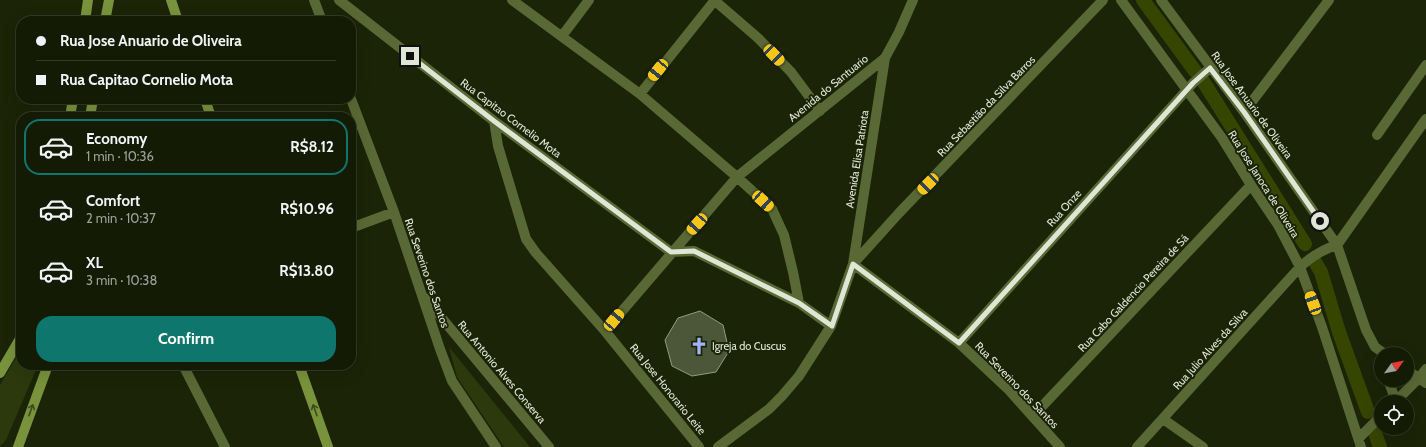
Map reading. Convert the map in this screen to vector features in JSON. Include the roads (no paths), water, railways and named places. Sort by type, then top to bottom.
[{"type":"main road","points":[[86,16],[88,0]]},
{"type":"main road","points":[[106,16],[109,0]]},
{"type":"main road","points":[[171,0],[176,16]]},
{"type":"main road","points":[[0,373],[16,346]]},
{"type":"main road","points":[[18,447],[46,370]]},
{"type":"main road","points":[[301,370],[328,447]]},
{"type":"street","points":[[314,0],[320,16]]},
{"type":"street","name":"Rua Capitao Cornelio Mota","points":[[339,0],[494,121],[671,252]]},
{"type":"street","points":[[512,0],[640,94],[772,209],[784,235],[794,272],[799,303]]},
{"type":"street","points":[[562,36],[589,0]]},
{"type":"street","points":[[640,94],[714,0],[758,38],[791,72],[820,111]]},
{"type":"street","name":"Avenida do Santuario","points":[[605,331],[671,252],[737,177],[885,58],[914,0]]},
{"type":"street","name":"Rua Sebastião da Silva Barros","points":[[853,264],[899,213],[1103,0]]},
{"type":"street","name":"Rua Jose Janoca de Oliveira","points":[[1121,0],[1190,86],[1251,185],[1303,263],[1322,327],[1360,443]]},
{"type":"street","name":"Rua Jose Anuario de Oliveira","points":[[1161,0],[1208,70],[1244,112],[1337,245],[1366,330],[1375,347]]},
{"type":"street","points":[[1244,112],[1329,0]]},
{"type":"street","name":"Avenida Elisa Patriota","points":[[853,264],[885,58]]},
{"type":"street","points":[[1377,135],[1426,65]]},
{"type":"street","name":"Rua Onze","points":[[959,343],[1190,86],[1208,70]]},
{"type":"street","name":"Rua Severino dos Santos","points":[[356,112],[394,212],[452,381],[496,447]]},
{"type":"street","points":[[1337,245],[1426,120]]},
{"type":"street","name":"Rua Jose Honorario Leite","points":[[494,121],[498,146],[526,239],[536,253],[605,331],[700,447]]},
{"type":"street","name":"Rua Cabo Galdencio Pereira de Sá","points":[[1033,416],[1251,185]]},
{"type":"street","points":[[356,226],[394,212]]},
{"type":"street","name":"Rua Julio Alves da Silva","points":[[1137,447],[1303,263],[1327,248],[1337,245]]},
{"type":"street","points":[[671,252],[694,251],[799,303],[832,326]]},
{"type":"street","points":[[718,447],[769,410],[800,376],[832,326],[853,264]]},
{"type":"street","name":"Rua Severino dos Santos","points":[[853,264],[959,343],[1008,389],[1060,447]]},
{"type":"street","name":"Rua Antonio Alves Conserva","points":[[422,294],[549,447]]},
{"type":"street","points":[[1403,395],[1422,381],[1426,369]]},
{"type":"street","points":[[186,370],[224,447]]},
{"type":"street","points":[[1163,419],[1203,447]]},
{"type":"street","points":[[1360,443],[1368,429],[1374,423]]},
{"type":"waterway","points":[[1143,0],[1195,71]]},
{"type":"waterway","points":[[1203,81],[1305,244]]},
{"type":"waterway","points":[[1315,262],[1321,272],[1339,332],[1368,412]]},
{"type":"waterway","points":[[1376,435],[1380,447]]},
{"type":"place","name":"Igreja do Cuscus","points":[[699,346]]}]
